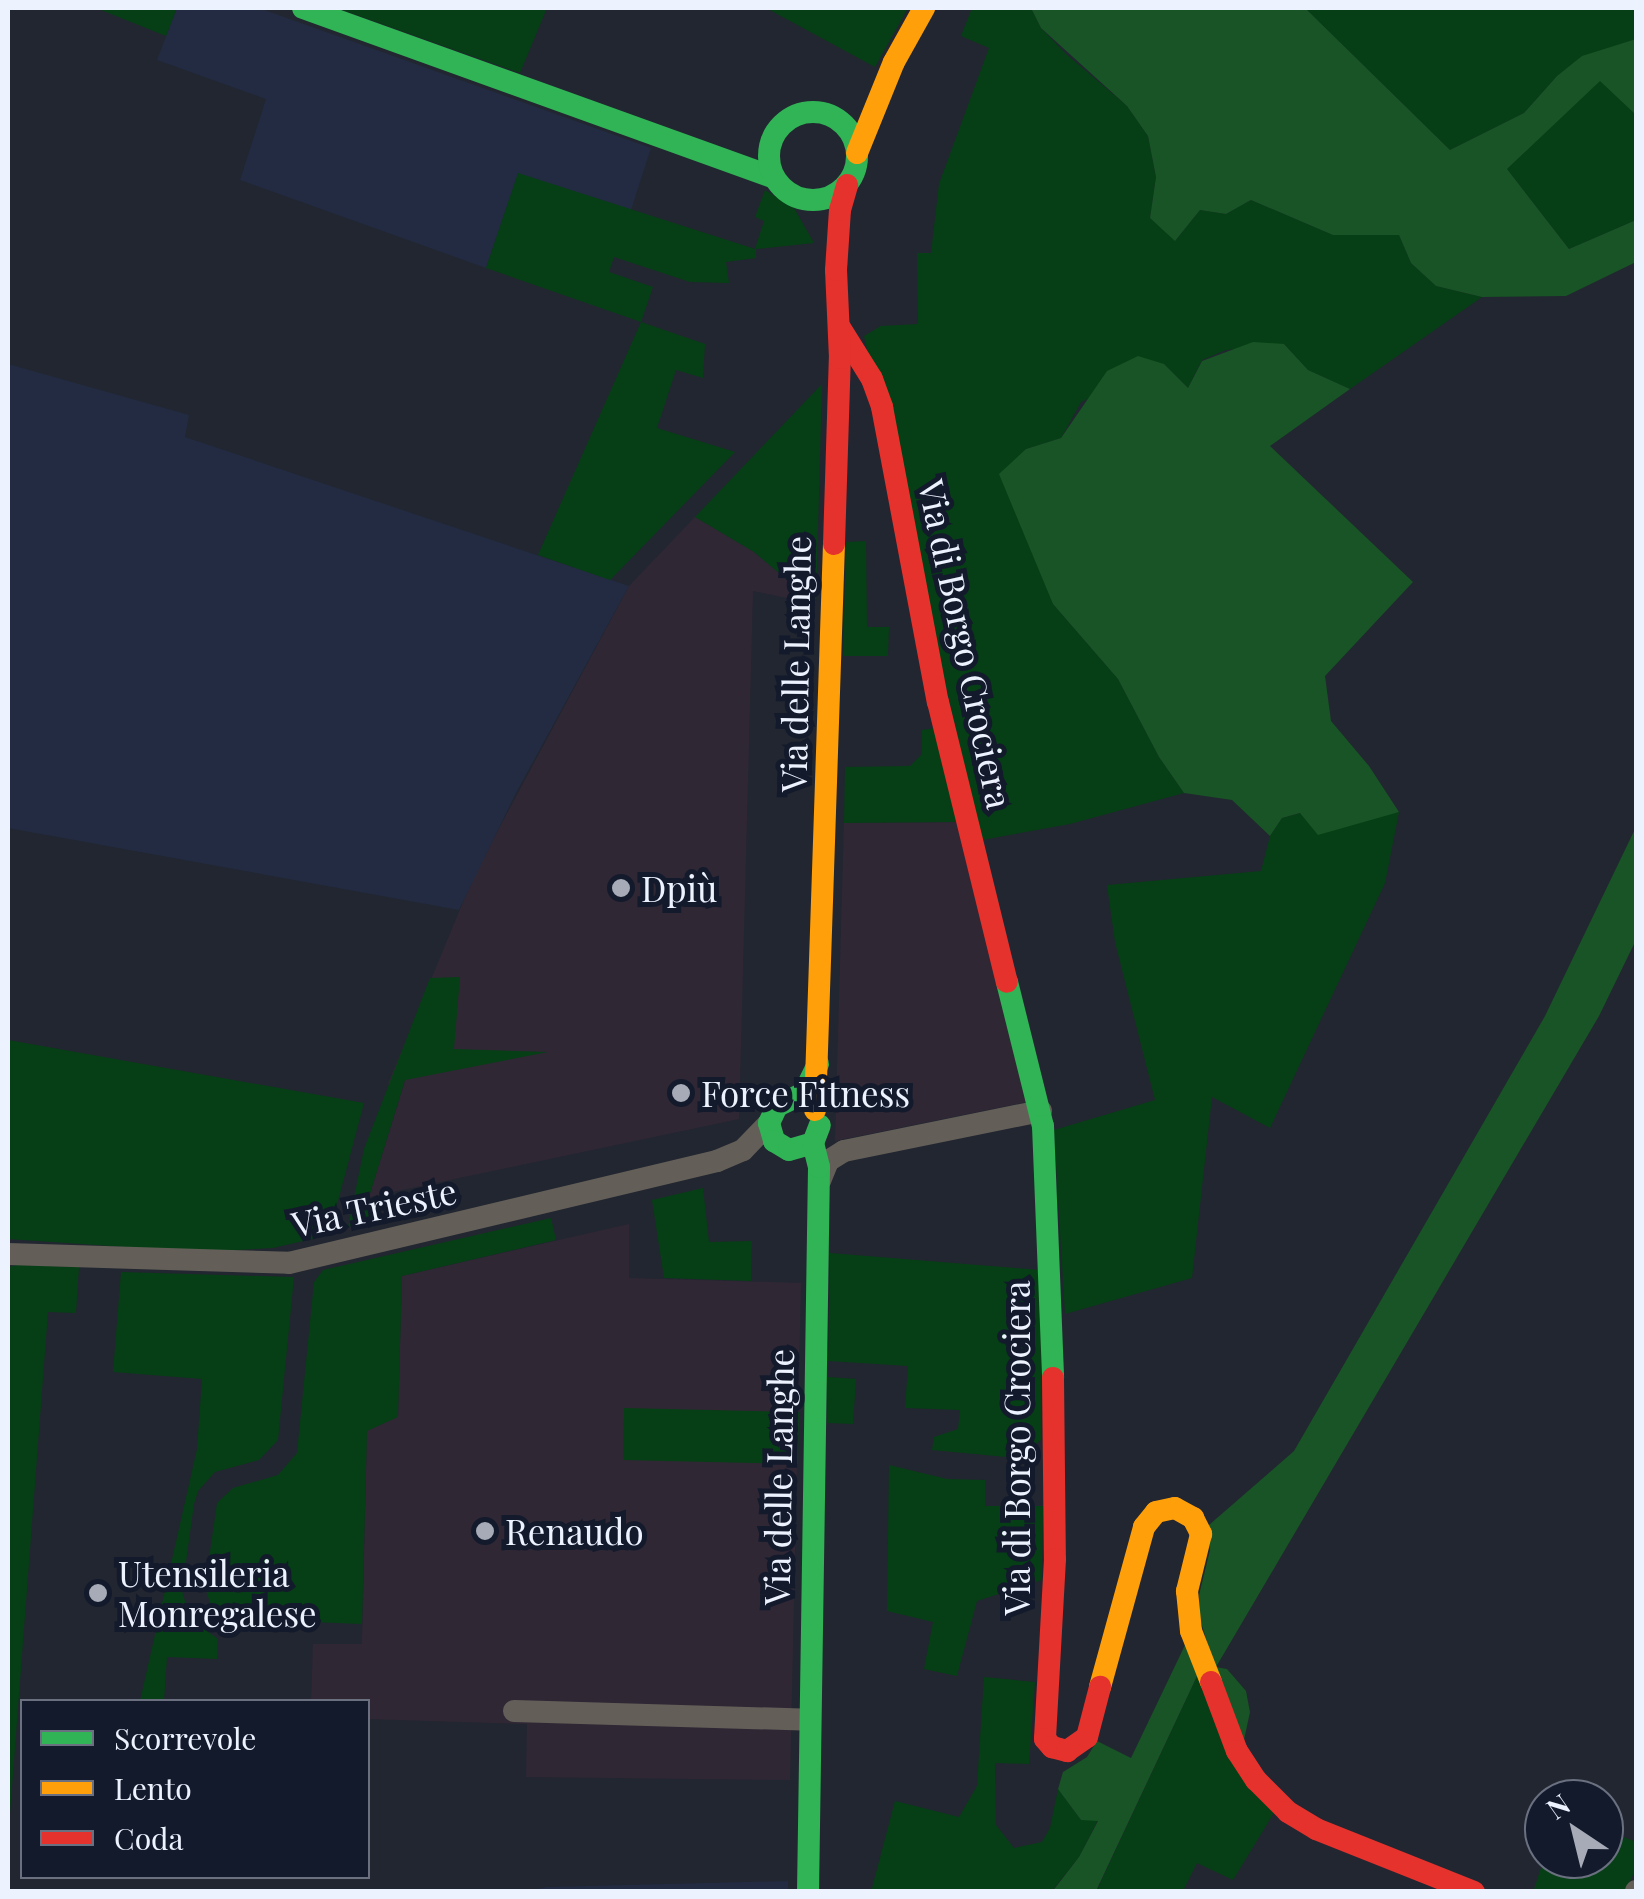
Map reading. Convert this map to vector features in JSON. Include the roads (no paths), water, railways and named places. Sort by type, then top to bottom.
[{"type":"main road","name":"Via delle Langhe","points":[[303,8],[773,177],[784,190],[805,199],[825,226],[836,270]]},
{"type":"main road","points":[[710,154],[732,154],[771,143],[793,117],[827,114],[870,90],[894,62],[924,8]]},
{"type":"main road","name":"Via delle Langhe","points":[[808,1892],[819,1179],[813,1143],[820,1132],[806,1104],[819,1059],[839,326],[836,270],[840,210],[857,152],[894,62]]},
{"type":"main road","points":[[827,114],[842,122],[857,152]]},
{"type":"main road","points":[[771,143],[773,177]]},
{"type":"main road","points":[[805,199],[833,196],[847,185]]},
{"type":"main road","name":"Via di Borgo Crociera","points":[[839,326],[872,379],[882,407],[938,702],[1040,1110],[1051,1251],[1055,1559],[1046,1738],[1052,1747],[1067,1751],[1087,1737],[1144,1527],[1156,1512],[1175,1508],[1194,1518],[1201,1534],[1187,1591],[1191,1631],[1230,1734],[1256,1780],[1288,1812],[1316,1829],[1474,1892]]},
{"type":"main road","points":[[806,1104],[777,1106],[769,1123],[770,1132],[785,1149],[812,1164],[819,1179]]},
{"type":"main road","points":[[785,1149],[813,1143]]},
{"type":"street","points":[[819,1179],[828,1161],[844,1151],[1040,1110]]},
{"type":"street","name":"Via Trieste","points":[[743,1150],[769,1123]]},
{"type":"street","name":"Via Trieste","points":[[8,1255],[289,1263],[664,1176],[743,1150],[785,1149]]},
{"type":"street","points":[[514,1711],[810,1720]]},
{"type":"place","name":"Dpiù","points":[[621,888]]},
{"type":"place","name":"Force Fitness","points":[[681,1093]]},
{"type":"place","name":"Renaudo","points":[[485,1531]]},
{"type":"place","name":"Utensileria Monregalese","points":[[98,1593]]}]
